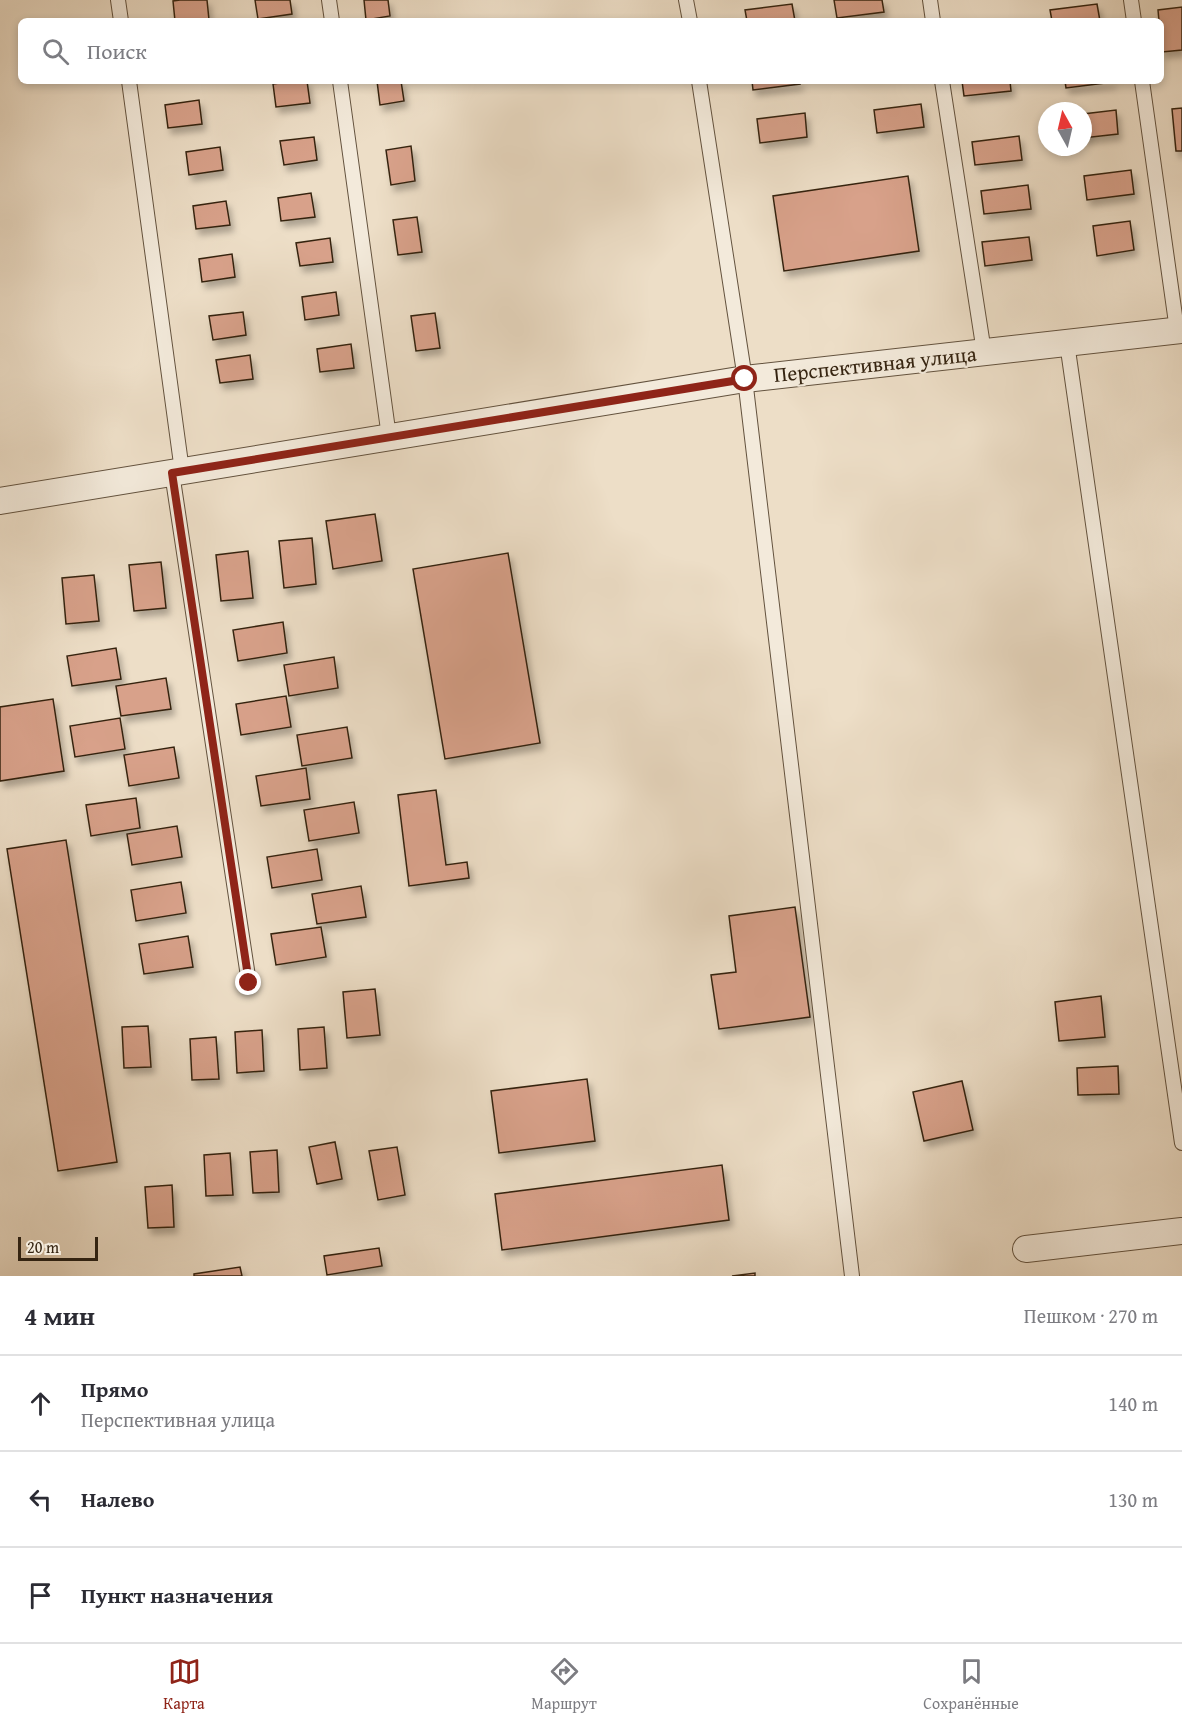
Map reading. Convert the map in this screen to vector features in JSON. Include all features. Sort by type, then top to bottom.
[{"type":"street","name":"Перспективная улица","points":[[0,501],[745,379],[1179,330]]},
{"type":"street","points":[[1026,1249],[1182,1232]]},
{"type":"lane","points":[[118,0],[121,18]]},
{"type":"lane","points":[[329,0],[332,18]]},
{"type":"lane","points":[[686,0],[689,18]]},
{"type":"lane","points":[[930,0],[933,18]]},
{"type":"lane","points":[[1131,0],[1134,18]]},
{"type":"lane","points":[[129,84],[177,472],[249,983]]},
{"type":"lane","points":[[340,84],[389,437]]},
{"type":"lane","points":[[699,84],[745,379],[852,1276]]},
{"type":"lane","points":[[942,84],[984,352]]},
{"type":"lane","points":[[1142,84],[1179,330]]},
{"type":"lane","points":[[1067,343],[1182,1143]]},
{"type":"building","points":[[207,0],[209,18],[175,18],[173,1]]},
{"type":"building","points":[[255,0],[290,0],[292,14],[258,18]]},
{"type":"building","points":[[364,0],[388,0],[390,16],[366,18]]},
{"type":"building","points":[[834,0],[882,0],[884,12],[837,18]]},
{"type":"building","points":[[792,4],[794,18],[746,18],[745,10]]},
{"type":"building","points":[[1097,4],[1099,18],[1051,18],[1050,10]]},
{"type":"building","points":[[1182,7],[1182,50],[1164,52],[1164,18],[1159,18],[1158,10]]},
{"type":"building","points":[[273,84],[307,84],[310,103],[276,107]]},
{"type":"building","points":[[377,84],[401,84],[404,101],[380,105]]},
{"type":"building","points":[[752,84],[800,84],[753,90]]},
{"type":"building","points":[[962,84],[1010,84],[1011,91],[964,96]]},
{"type":"building","points":[[1065,84],[1097,84],[1066,88]]},
{"type":"building","points":[[199,100],[202,124],[168,128],[165,105]]},
{"type":"building","points":[[921,104],[924,127],[877,133],[874,110]]},
{"type":"building","points":[[1182,108],[1182,151],[1176,151],[1172,109]]},
{"type":"building","points":[[1116,110],[1118,134],[1092,137],[1092,113]]},
{"type":"building","points":[[805,113],[807,137],[760,143],[757,119]]},
{"type":"building","points":[[1019,136],[1022,160],[975,165],[972,142]]},
{"type":"building","points":[[314,137],[317,160],[284,165],[280,141]]},
{"type":"building","points":[[411,146],[415,181],[391,185],[386,150]]},
{"type":"building","points":[[220,147],[223,170],[189,175],[186,152]]},
{"type":"building","points":[[1131,170],[1134,194],[1087,200],[1084,176]]},
{"type":"building","points":[[908,176],[919,251],[784,271],[773,196]]},
{"type":"building","points":[[1028,185],[1031,209],[984,214],[981,191]]},
{"type":"building","points":[[311,193],[315,217],[281,221],[278,198]]},
{"type":"building","points":[[226,201],[230,225],[196,229],[193,206]]},
{"type":"building","points":[[417,217],[422,252],[398,255],[393,220]]},
{"type":"building","points":[[1130,221],[1134,250],[1097,256],[1093,226]]},
{"type":"building","points":[[1029,237],[1032,260],[985,266],[982,242]]},
{"type":"building","points":[[330,238],[333,262],[300,266],[296,243]]},
{"type":"building","points":[[232,254],[235,277],[202,282],[199,259]]},
{"type":"building","points":[[336,292],[339,315],[305,320],[302,297]]},
{"type":"building","points":[[243,312],[246,335],[213,340],[209,316]]},
{"type":"building","points":[[435,313],[440,348],[416,351],[411,316]]},
{"type":"building","points":[[351,344],[354,368],[320,372],[317,349]]},
{"type":"building","points":[[250,355],[253,379],[220,383],[216,360]]},
{"type":"building","points":[[375,514],[382,561],[333,569],[326,521]]},
{"type":"building","points":[[312,538],[316,584],[284,588],[279,541]]},
{"type":"building","points":[[248,551],[253,598],[221,601],[216,555]]},
{"type":"building","points":[[508,553],[540,743],[445,759],[413,569]]},
{"type":"building","points":[[161,562],[166,608],[134,611],[129,565]]},
{"type":"building","points":[[94,575],[99,621],[66,624],[62,578]]},
{"type":"building","points":[[283,622],[287,653],[238,661],[233,630]]},
{"type":"building","points":[[116,648],[121,679],[72,686],[67,656]]},
{"type":"building","points":[[334,657],[338,688],[289,696],[284,665]]},
{"type":"building","points":[[166,678],[171,709],[121,716],[116,686]]},
{"type":"building","points":[[286,696],[291,727],[241,735],[236,704]]},
{"type":"building","points":[[53,699],[64,771],[0,781],[0,707]]},
{"type":"building","points":[[120,718],[125,749],[75,757],[70,726]]},
{"type":"building","points":[[347,727],[352,758],[302,766],[297,735]]},
{"type":"building","points":[[174,747],[179,778],[129,786],[124,755]]},
{"type":"building","points":[[306,768],[310,799],[261,806],[256,776]]},
{"type":"building","points":[[436,790],[446,865],[467,862],[469,878],[409,886],[398,795]]},
{"type":"building","points":[[136,798],[140,828],[91,836],[86,805]]},
{"type":"building","points":[[354,802],[359,833],[309,841],[304,810]]},
{"type":"building","points":[[177,826],[182,857],[132,865],[127,834]]},
{"type":"building","points":[[66,840],[117,1162],[58,1171],[7,849]]},
{"type":"building","points":[[317,849],[322,880],[272,888],[267,857]]},
{"type":"building","points":[[181,882],[186,913],[136,921],[131,890]]},
{"type":"building","points":[[361,886],[366,917],[317,924],[312,894]]},
{"type":"building","points":[[795,907],[810,1017],[719,1029],[711,975],[736,972],[729,916]]},
{"type":"building","points":[[321,927],[326,957],[276,965],[271,934]]},
{"type":"building","points":[[188,936],[193,967],[144,974],[139,944]]},
{"type":"building","points":[[375,989],[380,1035],[347,1038],[343,992]]},
{"type":"building","points":[[1101,996],[1105,1037],[1059,1041],[1055,1002]]},
{"type":"building","points":[[148,1026],[151,1067],[124,1068],[122,1027]]},
{"type":"building","points":[[324,1027],[327,1068],[300,1070],[298,1029]]},
{"type":"building","points":[[262,1030],[264,1071],[237,1073],[235,1032]]},
{"type":"building","points":[[216,1037],[219,1079],[192,1080],[190,1039]]},
{"type":"building","points":[[1118,1066],[1119,1094],[1078,1095],[1077,1068]]},
{"type":"building","points":[[587,1079],[595,1141],[499,1153],[491,1091]]},
{"type":"building","points":[[962,1081],[973,1130],[924,1141],[913,1092]]},
{"type":"building","points":[[335,1142],[342,1179],[317,1184],[309,1147]]},
{"type":"building","points":[[397,1147],[405,1195],[378,1200],[369,1151]]},
{"type":"building","points":[[277,1150],[279,1192],[253,1193],[250,1152]]},
{"type":"building","points":[[230,1153],[233,1195],[206,1196],[204,1155]]},
{"type":"building","points":[[722,1165],[729,1220],[502,1250],[495,1194]]},
{"type":"building","points":[[172,1185],[174,1227],[148,1228],[145,1187]]},
{"type":"building","points":[[379,1248],[382,1266],[327,1275],[324,1256]]},
{"type":"building","points":[[240,1267],[242,1276],[194,1276],[194,1274]]},
{"type":"building","points":[[755,1273],[755,1276],[732,1276]]},
{"type":"route","points":[[249,983],[172,473],[745,379]]}]
